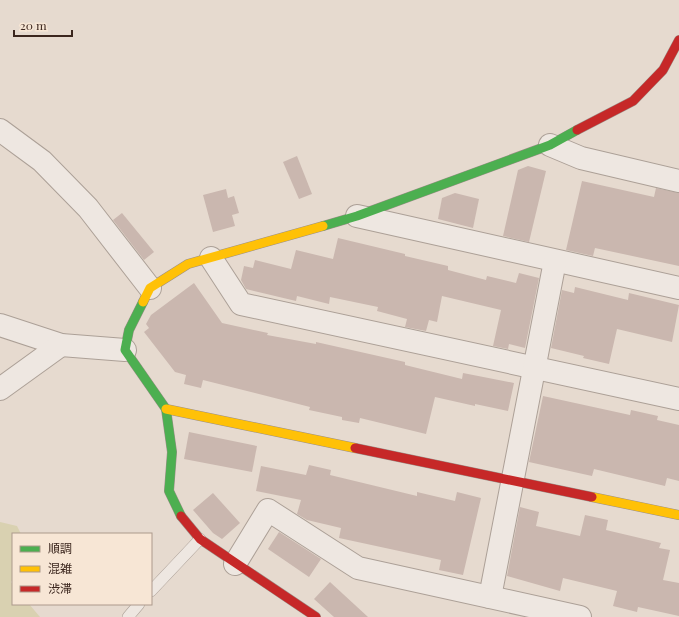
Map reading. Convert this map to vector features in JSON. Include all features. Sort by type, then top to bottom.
[{"type":"street","points":[[316,617],[235,564],[200,539],[179,512],[169,491],[172,452],[166,409],[125,350],[129,330],[150,288],[188,264],[357,216],[550,145],[633,101],[663,70],[679,40]]},
{"type":"street","points":[[0,130],[42,160],[88,208],[150,288]]},
{"type":"street","points":[[550,145],[581,158],[679,181]]},
{"type":"street","points":[[357,216],[679,288]]},
{"type":"street","points":[[211,258],[241,304],[679,399]]},
{"type":"street","points":[[490,597],[555,261]]},
{"type":"street","points":[[0,325],[61,345],[125,350]]},
{"type":"street","points":[[0,389],[61,345]]},
{"type":"street","points":[[166,409],[679,515]]},
{"type":"street","points":[[235,564],[268,510],[358,568],[580,617]]},
{"type":"lane","points":[[152,590],[200,539]]},
{"type":"lane","points":[[128,617],[138,605]]},
{"type":"shaded area","points":[[0,522],[17,526],[20,533],[12,533],[12,605],[30,605],[40,617],[0,617]]},
{"type":"building","points":[[297,156],[312,194],[299,199],[283,162]]},
{"type":"building","points":[[528,166],[546,171],[529,242],[503,236],[518,170]]},
{"type":"building","points":[[582,181],[654,197],[656,188],[679,193],[679,266],[595,248],[593,256],[566,250]]},
{"type":"building","points":[[226,189],[228,198],[234,196],[239,213],[232,215],[235,226],[213,232],[203,195]]},
{"type":"building","points":[[455,193],[479,199],[473,228],[438,219],[442,198]]},
{"type":"building","points":[[122,213],[154,252],[144,260],[113,220]]},
{"type":"building","points":[[338,238],[448,266],[448,270],[486,280],[487,276],[516,283],[519,273],[539,278],[525,348],[509,344],[508,349],[493,346],[501,310],[442,296],[437,322],[429,320],[426,331],[405,327],[407,319],[377,311],[378,307],[330,297],[329,304],[297,296],[296,301],[246,289],[241,280],[244,266],[253,268],[255,260],[291,269],[296,250],[333,259]]},
{"type":"building","points":[[194,283],[222,323],[268,333],[267,335],[316,344],[316,342],[405,362],[405,365],[462,379],[463,373],[514,383],[508,411],[475,404],[475,406],[435,397],[426,434],[360,418],[359,423],[342,420],[342,417],[309,410],[310,407],[203,380],[201,388],[184,384],[186,375],[175,372],[144,332],[149,328],[146,324],[151,315]]},
{"type":"building","points":[[575,287],[628,300],[629,293],[679,305],[672,342],[617,329],[609,364],[551,348],[562,290],[574,293]]},
{"type":"building","points":[[543,396],[630,415],[631,410],[658,416],[657,420],[679,425],[679,481],[667,478],[665,486],[594,469],[592,476],[529,462]]},
{"type":"building","points":[[189,432],[257,446],[252,472],[184,459]]},
{"type":"building","points":[[309,465],[331,470],[330,475],[417,496],[417,492],[455,501],[457,492],[481,498],[463,575],[439,570],[441,560],[339,538],[341,528],[307,520],[297,514],[301,500],[256,491],[261,466],[306,475]]},
{"type":"building","points":[[213,493],[240,523],[222,539],[213,533],[193,510]]},
{"type":"building","points":[[520,507],[539,512],[536,526],[580,536],[585,515],[608,520],[606,530],[661,543],[659,548],[670,550],[663,580],[679,583],[679,616],[638,607],[637,612],[613,606],[617,591],[563,578],[560,591],[507,576]]},
{"type":"building","points":[[279,532],[321,559],[309,577],[268,549]]},
{"type":"building","points":[[330,582],[368,617],[334,617],[314,599]]},
{"type":"traffic: fast","points":[[323,226],[357,216],[550,145],[577,130]]},
{"type":"traffic: fast","points":[[143,302],[129,330],[125,350],[166,409],[172,452],[169,491],[181,516]]},
{"type":"traffic: slow","points":[[143,302],[150,288],[188,264],[323,226]]},
{"type":"traffic: slow","points":[[166,409],[355,448]]},
{"type":"traffic: slow","points":[[592,497],[679,515]]},
{"type":"traffic: jam","points":[[577,130],[633,101],[663,70],[679,40]]},
{"type":"traffic: jam","points":[[355,448],[592,497]]},
{"type":"traffic: jam","points":[[181,516],[200,539],[316,617]]}]
